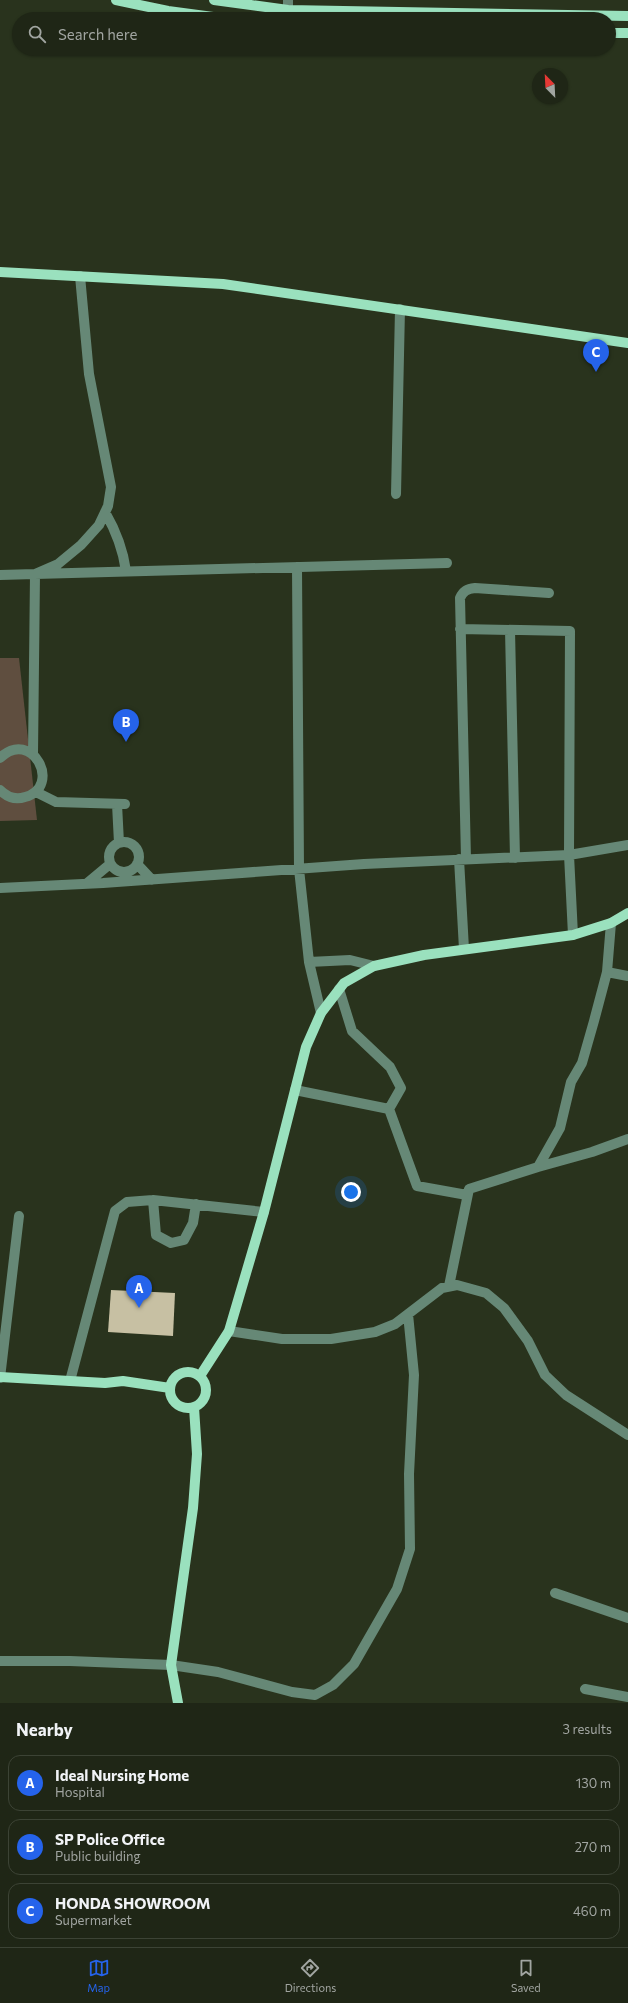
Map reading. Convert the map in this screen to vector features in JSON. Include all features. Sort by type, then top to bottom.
[{"type":"main road","points":[[116,0],[176,12]]},
{"type":"main road","points":[[214,0],[288,5],[504,12]]},
{"type":"main road","points":[[616,16],[628,16]]},
{"type":"main road","points":[[616,33],[628,33]]},
{"type":"main road","points":[[0,272],[223,284],[628,343]]},
{"type":"main road","points":[[200,1376],[229,1331],[264,1212],[306,1047],[321,1013],[344,983],[374,966],[424,955],[573,935],[612,923],[628,913]]},
{"type":"main road","points":[[189,1372],[200,1376],[205,1383],[205,1395],[201,1402],[194,1406],[186,1407],[179,1405],[171,1396],[170,1388],[175,1378],[182,1373],[189,1372]]},
{"type":"main road","points":[[0,1377],[70,1381],[123,1381],[170,1388]]},
{"type":"main road","points":[[178,1703],[171,1665],[193,1508],[197,1454],[194,1406]]},
{"type":"street","points":[[35,574],[58,564],[81,545],[99,525],[105,512],[111,487],[89,374],[80,276]]},
{"type":"street","points":[[396,494],[400,310]]},
{"type":"street","points":[[105,512],[115,528],[121,544],[126,571]]},
{"type":"street","points":[[0,575],[447,562]]},
{"type":"street","points":[[297,567],[299,869],[309,962],[321,1013]]},
{"type":"street","points":[[33,754],[35,574]]},
{"type":"street","points":[[464,949],[460,598],[462,593],[468,589],[475,588],[549,593]]},
{"type":"street","points":[[460,629],[570,631],[568,855],[573,935]]},
{"type":"street","points":[[510,630],[515,858]]},
{"type":"street","points":[[0,758],[11,751],[18,750],[33,754],[39,760],[43,772],[41,785],[36,792],[29,796],[21,799],[13,798],[0,790]]},
{"type":"street","points":[[36,792],[56,802],[121,804],[119,843]]},
{"type":"street","points":[[119,843],[129,843],[138,854],[137,864],[131,870],[121,872],[110,864],[109,854],[111,849],[119,843]]},
{"type":"street","points":[[0,888],[152,880],[364,864],[568,855],[628,845]]},
{"type":"street","points":[[86,884],[110,864]]},
{"type":"street","points":[[137,864],[152,880]]},
{"type":"street","points":[[538,1167],[560,1128],[571,1082],[582,1063],[608,972],[612,923]]},
{"type":"street","points":[[309,962],[350,960],[374,966]]},
{"type":"street","points":[[608,972],[628,976]]},
{"type":"street","points":[[339,990],[352,1031],[390,1067],[401,1088],[389,1110],[417,1186],[467,1195]]},
{"type":"street","points":[[295,1090],[389,1110]]},
{"type":"street","points":[[449,1286],[469,1189],[592,1152],[628,1139]]},
{"type":"street","points":[[153,1200],[156,1236],[171,1243],[184,1240],[193,1223],[196,1204]]},
{"type":"street","points":[[70,1381],[115,1211],[127,1202],[153,1200],[264,1212]]},
{"type":"street","points":[[0,1377],[19,1216]]},
{"type":"street","points":[[229,1331],[282,1339],[331,1339],[375,1332],[395,1324],[442,1288],[457,1285],[486,1293],[504,1308],[528,1341],[545,1375],[566,1395],[628,1435]]},
{"type":"street","points":[[0,1661],[70,1661],[171,1665],[218,1672],[292,1692],[315,1695],[333,1685],[354,1664],[397,1589],[410,1549],[409,1474],[414,1375],[408,1314]]},
{"type":"street","points":[[555,1592],[628,1618]]},
{"type":"street","points":[[585,1689],[628,1697]]},
{"type":"shaded area","points":[[0,658],[19,658],[37,820],[0,821]]},
{"type":"building","points":[[111,1290],[175,1293],[173,1336],[108,1332]]},
{"type":"place","name":"HONDA SHOWROOM","points":[[596,372]]},
{"type":"place","name":"SP Police Office","points":[[126,742]]},
{"type":"place","name":"Ideal Nursing Home","points":[[139,1308]]}]
